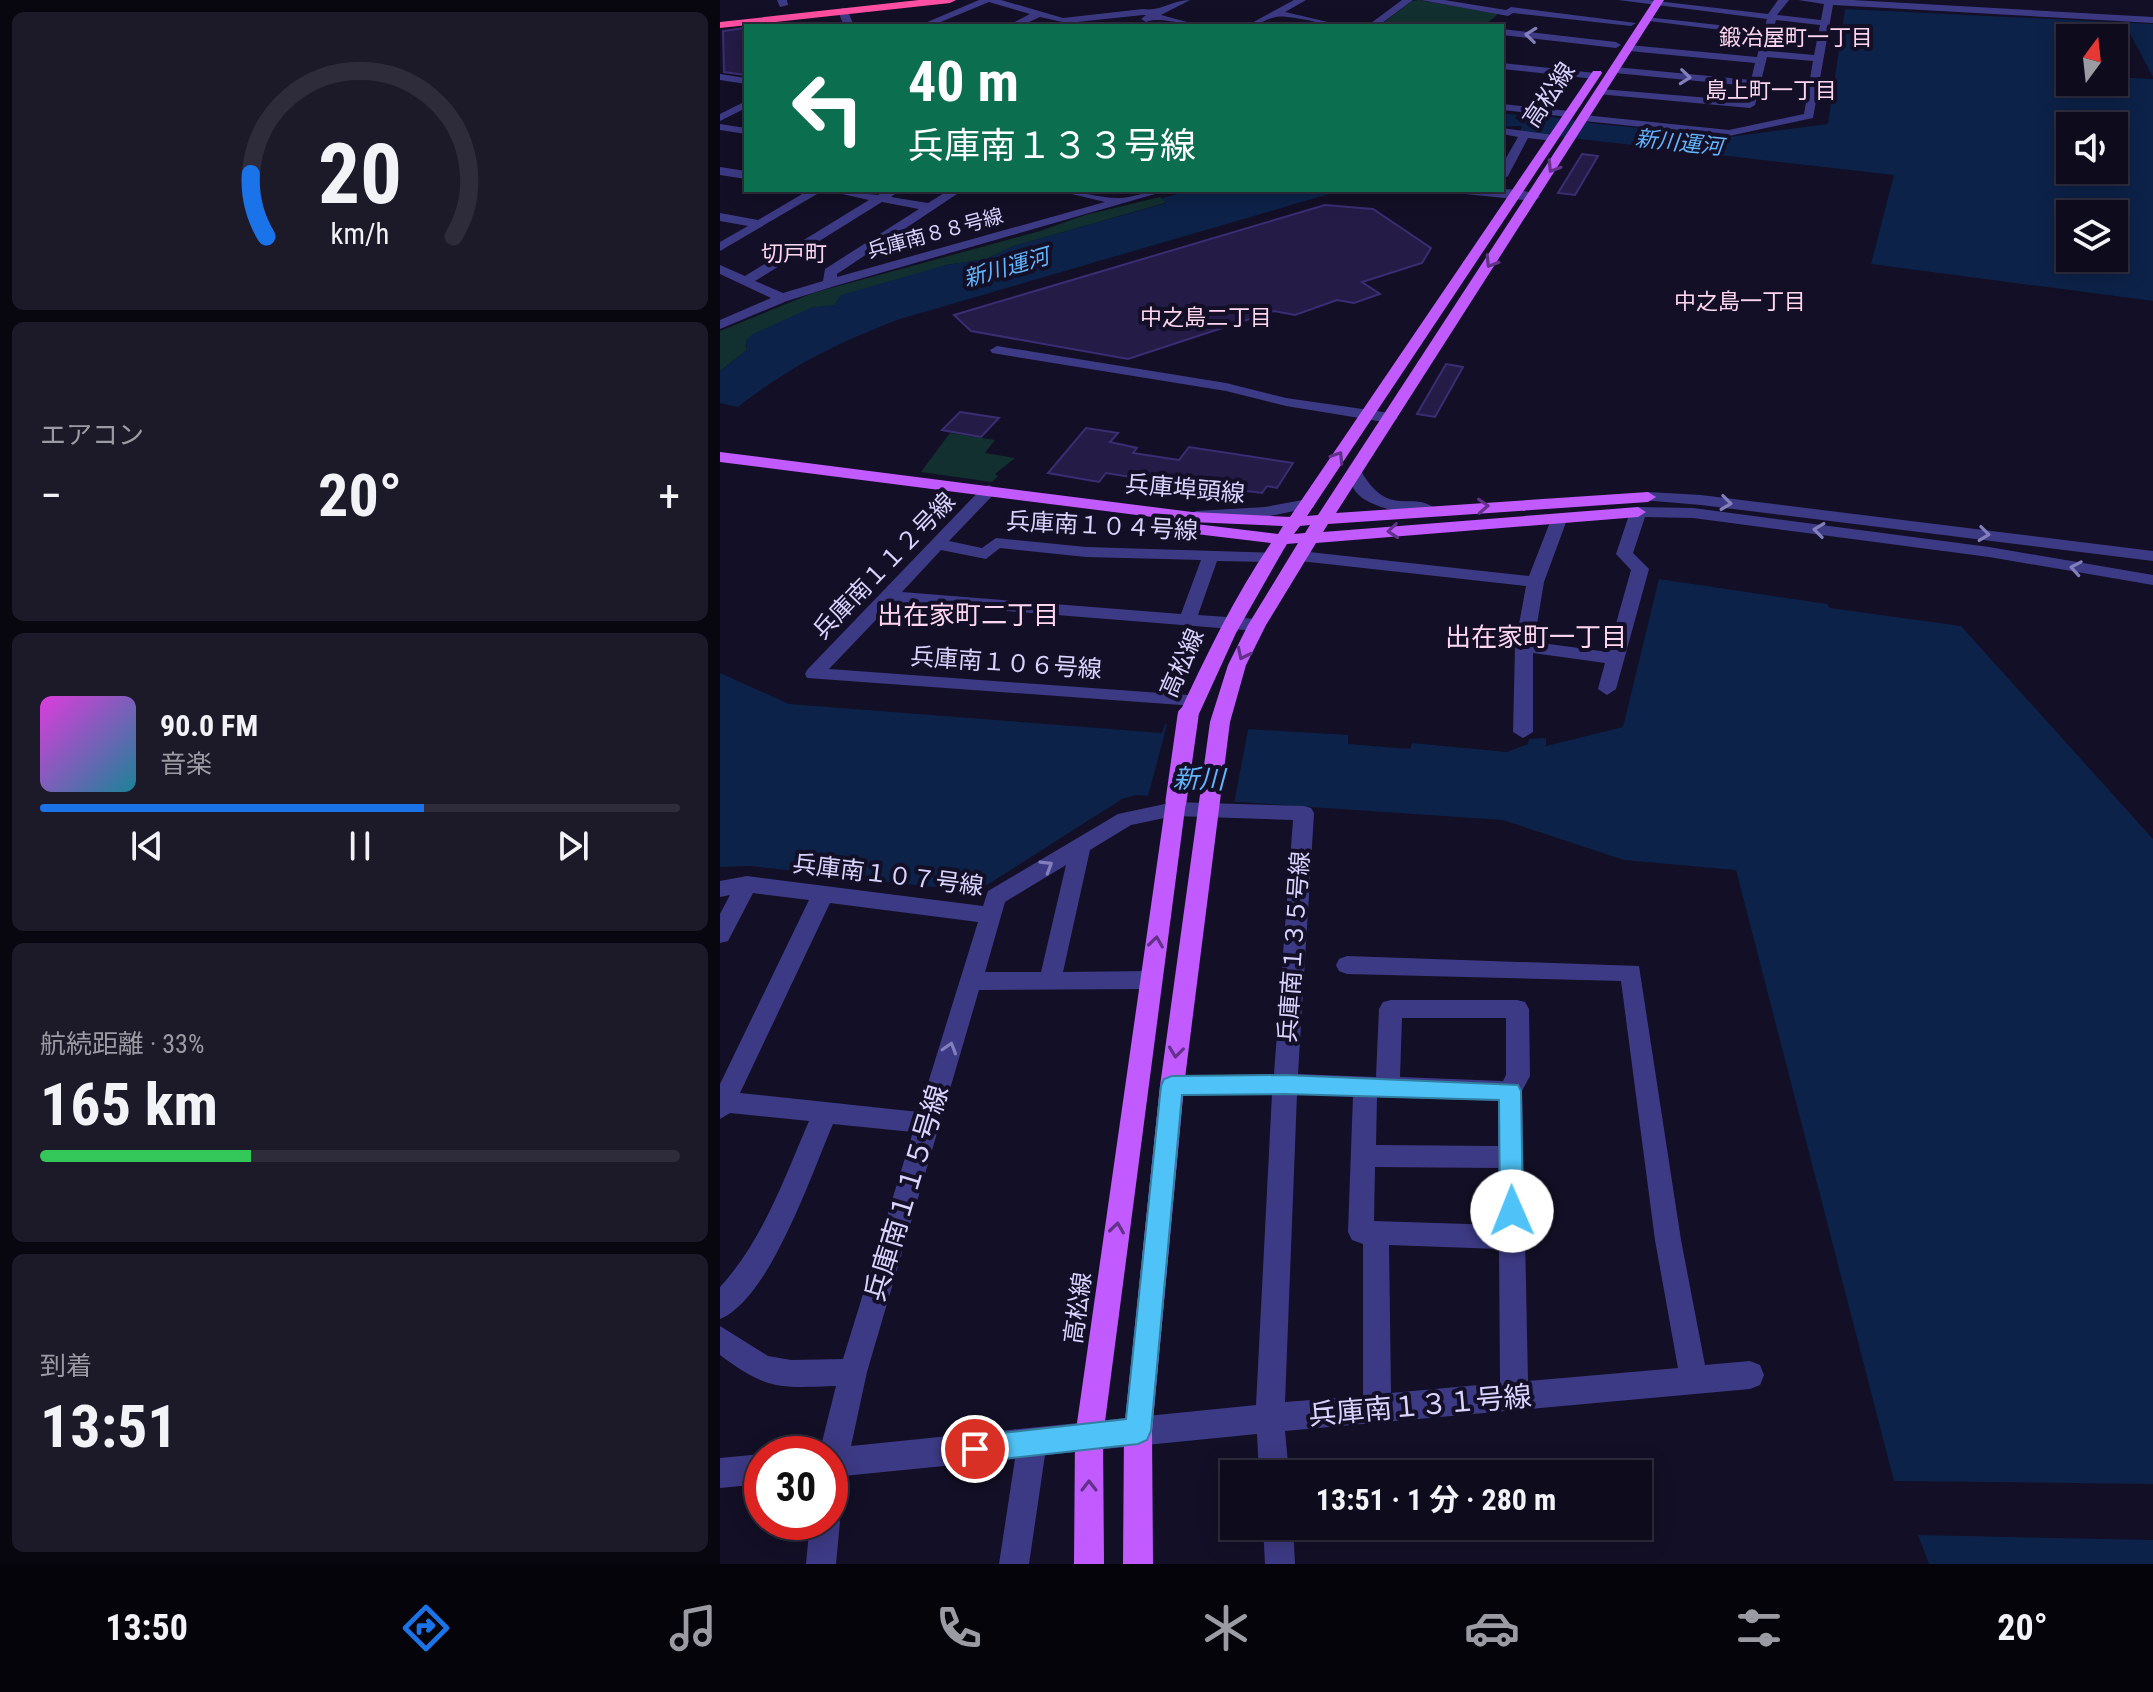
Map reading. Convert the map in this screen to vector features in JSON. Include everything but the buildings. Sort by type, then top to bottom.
[{"type":"highway","points":[[720,18],[860,0]]},
{"type":"highway","points":[[720,18],[830,4],[894,0]]},
{"type":"highway","points":[[720,18],[925,0]]},
{"type":"highway","points":[[785,13],[843,11],[950,0]]},
{"type":"highway","points":[[785,13],[830,4]]},
{"type":"main road","name":"高松線","points":[[1138,1564],[1138,1431],[1172,1086],[1207,805],[1220,722],[1237,665],[1257,625],[1310,538],[1355,474],[1629,48],[1646,20],[1651,2]]},
{"type":"main road","name":"高松線","points":[[1089,1564],[1089,1437],[1150,980],[1192,708],[1231,621],[1281,539],[1308,504],[1631,23],[1651,2]]},
{"type":"main road","name":"兵庫埠頭線","points":[[720,457],[1281,539],[1560,517],[1643,504]]},
{"type":"main road","name":"兵庫埠頭線","points":[[720,470],[1192,517],[1294,522],[1429,510],[1643,504]]},
{"type":"street","points":[[928,24],[989,0],[1073,24]]},
{"type":"street","points":[[1135,24],[1185,0]]},
{"type":"street","points":[[1255,24],[1301,0]]},
{"type":"street","points":[[1375,24],[1408,0]]},
{"type":"street","points":[[1426,0],[1509,12],[1631,23]]},
{"type":"street","points":[[1494,24],[1523,0]]},
{"type":"street","points":[[1623,0],[1826,23]]},
{"type":"street","points":[[1601,92],[1750,105],[1774,9],[1784,0]]},
{"type":"street","points":[[1803,0],[2153,20]]},
{"type":"street","points":[[1952,0],[1958,10]]},
{"type":"street","points":[[2067,0],[2078,16]]},
{"type":"street","points":[[1583,119],[1729,133],[1809,116],[1829,2]]},
{"type":"street","points":[[843,11],[848,24]]},
{"type":"street","points":[[1063,21],[1143,12],[1189,24]]},
{"type":"street","points":[[1275,13],[1330,24]]},
{"type":"street","points":[[1016,24],[1039,14]]},
{"type":"street","points":[[1646,20],[1768,33]]},
{"type":"street","points":[[1504,32],[1616,45]]},
{"type":"street","points":[[1629,48],[1820,59]]},
{"type":"street","points":[[1504,66],[1595,76]]},
{"type":"street","points":[[1615,70],[1756,84]]},
{"type":"street","points":[[720,77],[744,81]]},
{"type":"street","points":[[720,87],[744,91]]},
{"type":"street","points":[[1644,125],[1658,98]]},
{"type":"street","points":[[1700,130],[1711,103]]},
{"type":"street","points":[[720,118],[744,105]]},
{"type":"street","points":[[1504,107],[1567,116]]},
{"type":"street","points":[[1705,118],[1763,125]]},
{"type":"street","points":[[720,127],[744,131]]},
{"type":"street","points":[[1504,131],[1554,137]]},
{"type":"street","points":[[1504,172],[1525,134]]},
{"type":"street","points":[[720,171],[744,175]]},
{"type":"street","points":[[720,247],[815,192]]},
{"type":"street","points":[[841,192],[930,207]]},
{"type":"street","points":[[744,282],[891,192]]},
{"type":"street","points":[[830,283],[830,272],[954,192]]},
{"type":"street","points":[[1071,192],[1123,202]]},
{"type":"street","name":"兵庫南８８号線","points":[[720,325],[782,298],[830,283],[1156,192]]},
{"type":"street","points":[[1503,192],[1534,197]]},
{"type":"street","points":[[720,217],[760,224]]},
{"type":"street","points":[[720,269],[782,298]]},
{"type":"street","points":[[997,350],[1226,387],[1286,402],[1390,418]]},
{"type":"street","points":[[1355,474],[1359,490],[1371,499],[1429,510]]},
{"type":"street","name":"兵庫南１１２号線","points":[[814,674],[983,496]]},
{"type":"street","points":[[1643,504],[1701,500],[2153,556]]},
{"type":"street","points":[[1192,517],[1265,512],[1308,504]]},
{"type":"street","points":[[1643,504],[1973,550],[2153,580]]},
{"type":"street","points":[[1607,689],[1640,569],[1624,554],[1643,504]]},
{"type":"street","points":[[1523,732],[1524,646],[1535,582],[1560,517]]},
{"type":"street","name":"兵庫南１０４号線","points":[[937,544],[986,554],[996,543],[1086,552],[1270,557]]},
{"type":"street","points":[[1188,618],[1211,555]]},
{"type":"street","points":[[1300,556],[1535,582]]},
{"type":"street","points":[[888,596],[1257,625]]},
{"type":"street","points":[[1524,646],[1616,659]]},
{"type":"street","name":"兵庫南１０６号線","points":[[814,674],[1192,708]]},
{"type":"street","name":"兵庫南１０７号線","points":[[720,889],[747,884],[991,915],[996,897],[1125,819],[1175,805],[1207,805]]},
{"type":"street","name":"兵庫南１３５号線","points":[[1207,805],[1304,813],[1285,1084],[1270,1418],[1273,1460]]},
{"type":"street","points":[[1050,980],[1081,845]]},
{"type":"street","points":[[720,935],[747,884]]},
{"type":"street","points":[[823,894],[722,1105],[926,1123]]},
{"type":"street","name":"兵庫南１１５号線","points":[[837,1436],[926,1123],[991,915]]},
{"type":"street","points":[[1347,965],[1631,972],[1668,1240],[1694,1379]]},
{"type":"street","points":[[971,981],[1150,980]]},
{"type":"street","points":[[1512,1237],[1361,1232],[1363,1156],[1391,1009],[1517,1009],[1518,1076],[1510,1091],[1511,1157],[1512,1237],[1514,1398]]},
{"type":"street","points":[[1172,1086],[1285,1084],[1510,1091]]},
{"type":"street","points":[[720,1306],[751,1272],[772,1236],[825,1113]]},
{"type":"street","points":[[1363,1156],[1511,1157]]},
{"type":"street","points":[[1376,1233],[1377,1409]]},
{"type":"street","points":[[720,1339],[762,1369],[791,1374],[853,1372]]},
{"type":"street","name":"兵庫南１３１号線","points":[[848,1461],[1270,1418],[1750,1375]]},
{"type":"street","points":[[1014,1564],[1032,1444]]},
{"type":"street","points":[[720,1473],[744,1471]]},
{"type":"street","points":[[821,1564],[823,1540]]},
{"type":"street","points":[[1279,1540],[1280,1564]]},
{"type":"green space","points":[[1412,1],[1497,15],[1486,24],[1382,24]]},
{"type":"green space","points":[[1160,197],[1168,202],[1014,246],[986,259],[946,265],[828,307],[813,307],[746,344],[747,350],[720,371],[720,331],[813,293],[1040,231],[1085,215]]},
{"type":"green space","points":[[950,433],[995,440],[985,453],[1015,458],[995,474],[998,476],[992,482],[921,472]]},
{"type":"water","name":"新川運河","points":[[1845,9],[2153,24],[2153,77],[2128,30],[2128,24],[2056,24],[2056,96],[2128,96],[2128,78],[2153,79],[2153,301],[1871,264],[1894,175],[1520,132],[1522,126],[1504,127],[1504,113],[1517,115],[1515,119],[1526,120],[1531,114],[1728,137],[1828,124]]},
{"type":"water","name":"新川運河","points":[[1184,192],[1336,192],[900,319],[816,356],[738,407],[720,403],[720,371],[747,350],[746,340],[753,334],[813,307],[834,305],[841,295],[946,265],[986,259],[1013,246],[1166,203],[1162,198]]},
{"type":"water","name":"新川","points":[[1659,579],[1961,626],[2153,839],[2153,1484],[1894,1481],[1736,870],[1624,860],[1503,820],[1136,795],[1122,799],[976,892],[751,866],[720,867],[720,673],[789,704],[1162,733],[1165,724],[1348,735],[1348,744],[1410,749],[1412,743],[1507,752],[1528,744],[1529,739],[1546,738],[1546,746],[1623,727]]},
{"type":"water","points":[[1918,1535],[2153,1540],[2153,1564],[1929,1564]]},
{"type":"pier","points":[[1168,721],[1249,725],[1234,803],[1147,800]]},
{"type":"district","name":"鍛冶屋町一丁目","points":[[1796,37]]},
{"type":"district","name":"島上町一丁目","points":[[1771,90]]},
{"type":"district","name":"切戸町","points":[[794,253]]},
{"type":"district","name":"中之島一丁目","points":[[1740,301]]},
{"type":"district","name":"中之島二丁目","points":[[1206,317]]},
{"type":"district","name":"出在家町二丁目","points":[[968,615]]},
{"type":"district","name":"出在家町一丁目","points":[[1536,637]]},
{"type":"route","points":[[975,1449],[1138,1431],[1172,1086],[1285,1084],[1510,1091],[1512,1211]]}]
